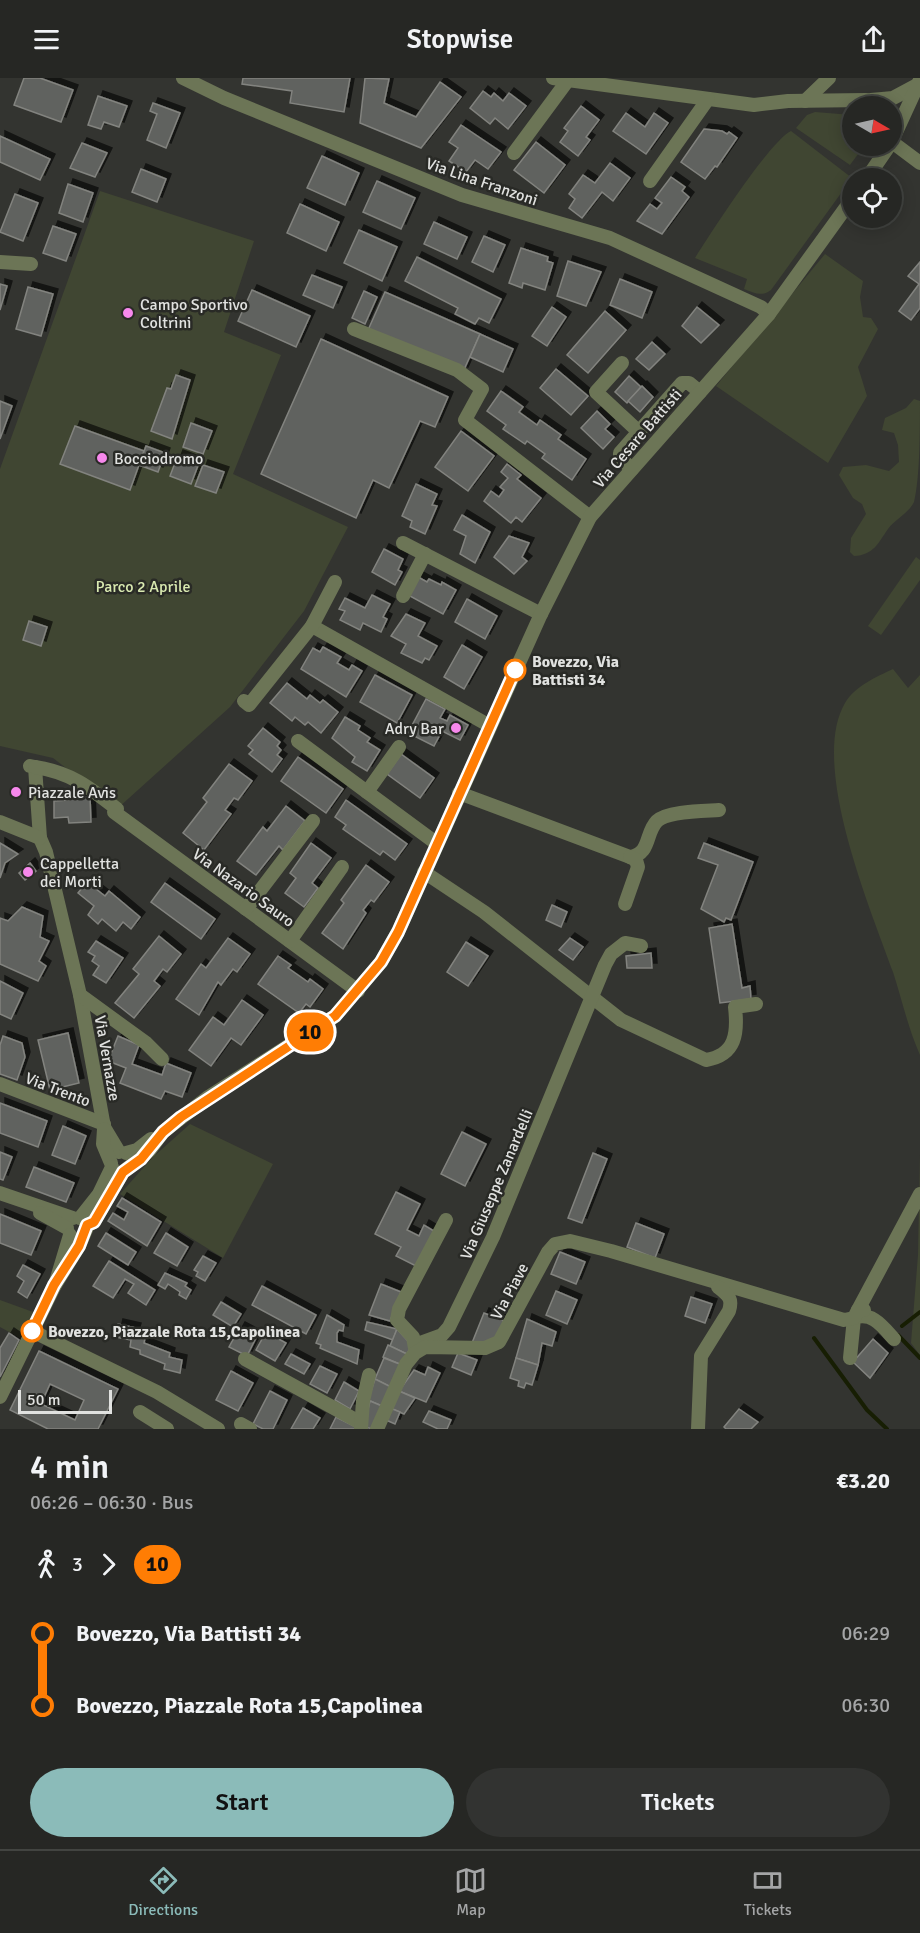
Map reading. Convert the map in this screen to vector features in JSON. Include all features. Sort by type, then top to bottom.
[{"type":"street","name":"Via Lina Franzoni","points":[[183,78],[223,104],[462,195],[610,238],[761,307],[769,314]]},
{"type":"street","points":[[553,78],[586,80],[754,105],[805,101],[842,102]]},
{"type":"street","points":[[805,101],[830,78]]},
{"type":"street","points":[[514,153],[568,80]]},
{"type":"street","points":[[902,112],[919,82]]},
{"type":"street","points":[[896,96],[919,82]]},
{"type":"street","points":[[650,181],[708,99]]},
{"type":"street","points":[[902,153],[920,163]]},
{"type":"street","name":"Via Cesare Battisti","points":[[0,1397],[54,1285],[61,1277],[77,1227],[120,1162],[150,1150],[163,1132],[207,1098],[335,1016],[358,992],[381,962],[398,932],[436,843],[541,614],[590,517],[769,314],[842,213]]},
{"type":"street","points":[[0,262],[31,264]]},
{"type":"street","points":[[354,329],[457,370],[482,389],[465,420],[590,517]]},
{"type":"street","points":[[622,363],[596,392],[639,432]]},
{"type":"street","points":[[632,469],[619,456],[682,383],[689,383],[700,392]]},
{"type":"street","points":[[403,543],[541,614]]},
{"type":"street","points":[[403,596],[425,554]]},
{"type":"street","points":[[244,701],[249,705],[312,626],[335,582]]},
{"type":"street","points":[[312,626],[490,726]]},
{"type":"street","points":[[298,741],[436,843]]},
{"type":"street","points":[[368,792],[399,747]]},
{"type":"street","name":"Via Vernazze","points":[[32,766],[40,838],[46,852],[80,995],[104,1126],[103,1144],[120,1162]]},
{"type":"street","name":"Via Nazario Sauro","points":[[32,766],[59,770],[117,809],[114,812],[358,992]]},
{"type":"street","points":[[459,793],[636,860],[638,867],[625,904]]},
{"type":"street","points":[[630,857],[638,856],[645,848],[657,821],[668,815],[719,810]]},
{"type":"street","points":[[246,909],[313,821]]},
{"type":"street","points":[[0,822],[40,838]]},
{"type":"street","points":[[290,941],[342,867]]},
{"type":"street","points":[[424,872],[484,912],[593,992],[621,1020],[706,1060],[719,1058],[729,1050],[737,1021],[735,1006],[756,1004]]},
{"type":"street","name":"Via Giuseppe Zanardelli","points":[[415,1348],[419,1343],[442,1335],[454,1317],[493,1237],[593,992],[611,954],[625,943],[641,946]]},
{"type":"street","name":"Via Vernazze","points":[[80,995],[146,1043],[162,1059]]},
{"type":"street","name":"Via Trento","points":[[0,1084],[104,1126]]},
{"type":"street","points":[[0,1193],[77,1227]]},
{"type":"street","points":[[850,1358],[859,1313],[920,1194]]},
{"type":"street","points":[[406,1364],[415,1348],[413,1337],[397,1320],[399,1308],[446,1220]]},
{"type":"street","name":"Via Piave","points":[[377,1429],[406,1364],[415,1353],[426,1347],[485,1348],[499,1342],[548,1252],[555,1244],[570,1241],[626,1254],[831,1317],[844,1320],[859,1313],[875,1319],[894,1339]]},
{"type":"street","name":"Via Piave","points":[[698,1429],[701,1356],[732,1304],[729,1296],[709,1281]]},
{"type":"street","points":[[32,1331],[158,1392],[218,1429]]},
{"type":"street","points":[[245,1359],[361,1426],[363,1401],[369,1375]]},
{"type":"street","points":[[145,1415],[167,1429]]},
{"type":"green space","points":[[815,112],[842,114],[842,156],[857,156],[850,165],[796,128],[807,115]]},
{"type":"green space","points":[[791,131],[842,170],[842,192],[771,290],[761,294],[744,289],[747,279],[695,258],[755,169],[781,138]]},
{"type":"green space","name":"Parco 2 Aprile","points":[[100,191],[254,241],[224,332],[281,355],[233,474],[348,527],[304,611],[230,707],[118,808],[53,758],[0,746],[0,469]]},
{"type":"green space","points":[[825,254],[863,281],[860,297],[863,317],[871,318],[878,329],[858,367],[867,396],[828,463],[716,386]]},
{"type":"green space","points":[[914,399],[920,401],[920,439],[914,502],[891,525],[871,551],[854,556],[850,552],[851,538],[866,514],[862,504],[853,498],[839,475],[843,467],[866,465],[889,471],[899,462],[898,445],[894,433],[882,430],[885,418],[906,408]]},
{"type":"green space","points":[[916,557],[920,560],[920,580],[881,635],[868,626]]},
{"type":"green space","points":[[893,669],[908,688],[920,675],[920,1055],[847,837],[834,762],[836,730],[845,703],[860,687]]},
{"type":"green space","points":[[190,1124],[273,1164],[223,1258],[120,1194],[152,1158]]},
{"type":"green space","points":[[920,1155],[920,1355],[911,1343],[918,1255]]},
{"type":"green space","points":[[0,1300],[33,1312],[22,1339],[0,1327]]},
{"type":"building","points":[[24,78],[40,78],[73,90],[61,122],[14,105]]},
{"type":"building","points":[[243,78],[350,78],[344,112],[290,103],[292,91],[242,84]]},
{"type":"building","points":[[365,78],[389,79],[384,103],[416,117],[440,82],[461,97],[421,148],[360,123]]},
{"type":"building","points":[[483,91],[491,97],[494,93],[503,101],[509,93],[526,106],[508,129],[495,118],[490,124],[470,108]]},
{"type":"building","points":[[98,96],[127,106],[119,127],[104,122],[101,129],[88,125]]},
{"type":"building","points":[[153,103],[180,113],[166,148],[147,140],[157,114],[150,111]]},
{"type":"building","points":[[581,106],[599,120],[586,137],[590,140],[578,156],[560,142],[568,131],[564,128]]},
{"type":"building","points":[[626,113],[645,127],[654,113],[668,123],[646,154],[613,131]]},
{"type":"building","points":[[461,125],[501,152],[488,169],[475,160],[466,172],[449,161],[458,148],[449,142]]},
{"type":"building","points":[[704,129],[722,131],[727,134],[729,132],[737,138],[717,167],[715,166],[705,179],[681,162]]},
{"type":"building","points":[[0,136],[50,159],[40,180],[0,162]]},
{"type":"building","points":[[536,142],[565,165],[544,193],[514,170]]},
{"type":"building","points":[[82,143],[107,153],[95,177],[70,168]]},
{"type":"building","points":[[322,156],[359,173],[345,205],[307,188]]},
{"type":"building","points":[[610,163],[630,178],[613,201],[602,192],[582,218],[569,208],[575,199],[569,194],[583,175],[595,183]]},
{"type":"building","points":[[141,169],[166,179],[157,202],[132,192]]},
{"type":"building","points":[[671,177],[685,187],[682,191],[689,197],[662,234],[637,221],[650,204],[657,209],[662,203],[655,198]]},
{"type":"building","points":[[377,181],[415,198],[401,229],[363,212]]},
{"type":"building","points":[[68,184],[93,193],[83,222],[59,213]]},
{"type":"building","points":[[15,194],[38,203],[23,241],[0,232]]},
{"type":"building","points":[[300,204],[339,222],[326,251],[287,233]]},
{"type":"building","points":[[434,222],[467,237],[457,259],[424,244]]},
{"type":"building","points":[[53,226],[76,234],[66,261],[43,253]]},
{"type":"building","points":[[359,230],[397,247],[382,281],[344,263]]},
{"type":"building","points":[[484,236],[505,245],[493,272],[472,262]]},
{"type":"building","points":[[521,248],[548,257],[547,261],[553,263],[545,290],[523,283],[522,288],[509,283]]},
{"type":"building","points":[[417,257],[501,299],[489,323],[479,318],[475,324],[455,314],[458,308],[405,281]]},
{"type":"building","points":[[568,261],[601,272],[586,306],[557,296]]},
{"type":"building","points":[[920,262],[920,308],[911,320],[899,311],[919,284],[908,276]]},
{"type":"building","points":[[312,275],[342,287],[333,308],[303,295]]},
{"type":"building","points":[[620,279],[652,292],[642,318],[610,305]]},
{"type":"building","points":[[0,284],[7,286],[0,310]]},
{"type":"building","points":[[28,287],[53,294],[41,336],[16,329]]},
{"type":"building","points":[[252,290],[310,316],[296,347],[238,321]]},
{"type":"building","points":[[364,291],[377,297],[365,324],[352,318]]},
{"type":"building","points":[[385,292],[480,334],[463,372],[368,330]]},
{"type":"building","points":[[552,307],[566,317],[547,346],[532,336]]},
{"type":"building","points":[[697,307],[719,325],[701,343],[682,326]]},
{"type":"building","points":[[605,311],[626,330],[588,373],[567,355]]},
{"type":"building","points":[[480,334],[513,349],[503,372],[470,357]]},
{"type":"building","points":[[321,339],[448,397],[435,427],[420,421],[389,488],[373,480],[356,518],[261,474]]},
{"type":"building","points":[[652,342],[665,354],[649,370],[636,359]]},
{"type":"building","points":[[556,369],[588,396],[571,415],[540,388]]},
{"type":"building","points":[[176,375],[190,380],[172,439],[151,431],[167,388],[171,389]]},
{"type":"building","points":[[629,376],[641,387],[627,403],[615,392]]},
{"type":"building","points":[[642,386],[653,397],[640,412],[628,401]]},
{"type":"building","points":[[501,391],[523,407],[519,412],[537,425],[540,420],[561,435],[558,439],[586,459],[572,480],[542,458],[545,454],[527,441],[525,444],[503,429],[506,425],[487,411]]},
{"type":"building","points":[[0,401],[12,406],[0,439]]},
{"type":"building","points":[[597,411],[610,424],[605,429],[614,437],[603,449],[581,428]]},
{"type":"building","points":[[191,423],[212,431],[203,454],[183,447]]},
{"type":"building","name":"Bocciodromo","points":[[75,426],[144,451],[130,490],[60,464]]},
{"type":"building","points":[[461,431],[494,456],[468,491],[435,467]]},
{"type":"building","points":[[146,446],[165,453],[158,472],[139,465]]},
{"type":"building","points":[[178,455],[199,463],[191,484],[170,476]]},
{"type":"building","points":[[507,464],[521,475],[517,479],[541,498],[522,522],[516,517],[511,523],[484,501],[491,491],[499,497],[504,490],[500,487],[508,478],[501,472]]},
{"type":"building","points":[[203,465],[224,472],[216,493],[195,486]]},
{"type":"building","points":[[416,484],[437,494],[432,505],[437,506],[425,534],[410,527],[412,521],[402,516]]},
{"type":"building","points":[[462,515],[490,532],[475,563],[460,554],[466,536],[454,530]]},
{"type":"building","points":[[509,536],[529,543],[522,557],[527,561],[514,574],[494,557]]},
{"type":"building","points":[[384,549],[403,559],[398,570],[402,572],[395,585],[372,572]]},
{"type":"building","points":[[418,577],[441,585],[442,582],[456,590],[443,614],[408,595]]},
{"type":"building","points":[[372,595],[390,604],[383,617],[387,619],[381,632],[363,623],[360,630],[340,620],[345,611],[339,609],[345,598],[365,608]]},
{"type":"building","points":[[467,599],[497,616],[485,639],[455,622]]},
{"type":"building","points":[[406,614],[425,623],[418,636],[437,646],[429,660],[425,658],[422,663],[401,653],[406,644],[391,636]]},
{"type":"building","points":[[29,621],[47,627],[41,646],[23,640]]},
{"type":"building","points":[[462,645],[482,657],[464,689],[444,677]]},
{"type":"building","points":[[323,647],[341,657],[337,663],[349,670],[352,665],[362,671],[346,697],[301,669],[313,648],[320,652]]},
{"type":"building","points":[[375,675],[412,695],[397,723],[360,702]]},
{"type":"building","points":[[287,683],[307,699],[310,695],[320,703],[323,700],[338,712],[321,733],[308,722],[305,725],[295,717],[292,721],[270,703]]},
{"type":"building","points":[[426,699],[445,709],[440,718],[447,721],[450,715],[468,725],[460,740],[442,731],[434,746],[408,733]]},
{"type":"building","points":[[345,717],[360,726],[358,730],[370,738],[367,742],[380,750],[367,771],[352,762],[355,757],[332,738]]},
{"type":"building","points":[[263,728],[280,742],[277,746],[281,750],[277,755],[282,759],[272,772],[249,754],[253,750],[248,746]]},
{"type":"building","points":[[401,754],[434,778],[420,798],[387,774]]},
{"type":"building","points":[[298,757],[343,789],[326,813],[281,781]]},
{"type":"building","points":[[229,764],[252,781],[238,800],[234,798],[225,810],[231,814],[204,850],[183,833],[207,802],[203,798]]},
{"type":"building","points":[[68,796],[90,797],[91,822],[69,823],[68,817],[54,818],[54,801],[68,800]]},
{"type":"building","points":[[346,800],[407,844],[395,860],[383,851],[380,855],[343,829],[346,825],[335,817]]},
{"type":"building","points":[[286,806],[305,821],[283,850],[279,846],[256,875],[237,861],[263,827],[267,831]]},
{"type":"building","points":[[0,843],[18,854],[5,863],[0,878]]},
{"type":"building","points":[[311,843],[331,858],[312,883],[318,888],[304,907],[285,893],[296,878],[290,873]]},
{"type":"building","points":[[704,843],[753,862],[731,920],[726,918],[724,922],[701,909],[718,865],[698,858]]},
{"type":"building","name":"Cappelletta dei Morti","points":[[30,863],[36,871],[25,880],[19,873]]},
{"type":"building","points":[[366,865],[389,882],[374,902],[371,900],[363,910],[366,913],[343,949],[322,933],[344,903],[341,900]]},
{"type":"building","points":[[87,882],[105,896],[109,891],[140,917],[131,929],[123,922],[116,931],[102,919],[98,924],[88,915],[94,906],[78,893]]},
{"type":"building","points":[[165,883],[215,919],[201,939],[151,902]]},
{"type":"building","points":[[552,905],[567,912],[561,927],[546,920]]},
{"type":"building","points":[[22,907],[43,916],[40,937],[49,941],[39,961],[46,966],[38,981],[0,964],[0,918],[8,921]]},
{"type":"building","points":[[732,924],[742,988],[750,986],[751,999],[720,1003],[709,928]]},
{"type":"building","points":[[159,936],[181,954],[167,972],[163,969],[154,981],[160,986],[134,1018],[115,1003],[139,974],[133,969]]},
{"type":"building","points":[[228,938],[250,954],[237,972],[233,969],[221,985],[218,982],[199,1015],[176,999],[201,964],[206,968]]},
{"type":"building","points":[[570,938],[583,947],[573,960],[559,950]]},
{"type":"building","points":[[96,941],[123,958],[106,983],[93,975],[99,966],[92,961],[95,956],[88,952]]},
{"type":"building","points":[[466,942],[488,956],[468,986],[447,972]]},
{"type":"building","points":[[651,953],[652,968],[627,968],[626,956]]},
{"type":"building","points":[[278,956],[291,965],[288,968],[308,982],[310,979],[323,989],[310,1007],[306,1004],[299,1013],[258,984]]},
{"type":"building","points":[[0,981],[23,993],[11,1019],[0,1014]]},
{"type":"building","points":[[242,1000],[263,1015],[241,1045],[231,1038],[211,1066],[189,1050],[213,1017],[224,1025]]},
{"type":"building","points":[[68,1033],[79,1083],[50,1090],[38,1040]]},
{"type":"building","points":[[3,1036],[22,1043],[25,1057],[17,1080],[0,1074],[0,1045]]},
{"type":"building","points":[[118,1036],[139,1045],[132,1064],[162,1075],[166,1063],[191,1073],[182,1097],[165,1091],[161,1099],[120,1083],[126,1068],[108,1061]]},
{"type":"building","points":[[0,1103],[47,1121],[38,1147],[0,1133]]},
{"type":"building","points":[[63,1126],[86,1136],[75,1164],[52,1155]]},
{"type":"building","points":[[462,1132],[486,1144],[465,1186],[441,1174]]},
{"type":"building","points":[[0,1152],[12,1157],[3,1180],[0,1179]]},
{"type":"building","points":[[593,1153],[607,1159],[582,1223],[568,1218]]},
{"type":"building","points":[[34,1167],[74,1183],[66,1202],[26,1187]]},
{"type":"building","points":[[396,1192],[420,1204],[407,1230],[419,1236],[424,1225],[434,1231],[416,1266],[396,1256],[401,1247],[375,1234]]},
{"type":"building","points":[[122,1198],[161,1222],[147,1246],[108,1221],[113,1213],[124,1220],[128,1212],[117,1206]]},
{"type":"building","points":[[0,1214],[41,1231],[31,1255],[0,1243]]},
{"type":"building","points":[[636,1223],[664,1234],[655,1258],[627,1247]]},
{"type":"building","points":[[106,1233],[136,1252],[128,1265],[98,1246]]},
{"type":"building","points":[[166,1233],[188,1247],[177,1266],[154,1253]]},
{"type":"building","points":[[560,1252],[585,1262],[576,1284],[551,1274]]},
{"type":"building","points":[[203,1256],[216,1263],[205,1281],[196,1276],[198,1272],[194,1270]]},
{"type":"building","points":[[109,1261],[155,1290],[146,1305],[128,1293],[134,1284],[125,1279],[113,1298],[93,1286]]},
{"type":"building","points":[[23,1265],[40,1274],[27,1298],[18,1292],[24,1281],[17,1276]]},
{"type":"building","points":[[165,1273],[187,1283],[185,1286],[191,1290],[186,1299],[168,1284],[165,1289],[158,1285]]},
{"type":"building","points":[[381,1284],[401,1292],[390,1321],[369,1315]]},
{"type":"building","points":[[262,1286],[316,1315],[306,1334],[252,1305]]},
{"type":"building","points":[[556,1291],[577,1300],[567,1324],[546,1315]]},
{"type":"building","points":[[691,1297],[712,1304],[705,1323],[685,1316]]},
{"type":"building","points":[[221,1302],[241,1314],[233,1327],[213,1315]]},
{"type":"building","points":[[484,1313],[504,1321],[494,1342],[472,1343]]},
{"type":"building","points":[[327,1315],[344,1325],[343,1331],[339,1330],[337,1333],[337,1342],[359,1350],[357,1364],[320,1348],[321,1345],[316,1343]]},
{"type":"building","points":[[527,1319],[556,1332],[552,1346],[542,1343],[538,1365],[516,1358]]},
{"type":"building","points":[[367,1322],[397,1329],[393,1340],[365,1330]]},
{"type":"building","points":[[118,1324],[136,1328],[134,1335],[145,1338],[144,1343],[170,1353],[169,1357],[182,1360],[180,1373],[164,1369],[165,1364],[140,1354],[140,1350],[130,1347],[131,1340],[115,1337]]},
{"type":"building","points":[[240,1327],[257,1336],[247,1356],[229,1347]]},
{"type":"building","points":[[397,1329],[408,1341],[410,1348],[407,1354],[390,1346]]},
{"type":"building","points":[[266,1332],[286,1343],[275,1361],[256,1350]]},
{"type":"building","points":[[9,1333],[19,1340],[0,1377],[0,1348]]},
{"type":"building","points":[[873,1339],[888,1353],[870,1378],[853,1362]]},
{"type":"building","points":[[388,1345],[407,1354],[402,1365],[383,1357]]},
{"type":"building","points":[[39,1351],[118,1389],[98,1429],[48,1429],[10,1410]],"holes":[[[50,1384],[84,1400],[75,1420],[41,1404]]]},
{"type":"building","points":[[458,1353],[477,1360],[471,1375],[452,1367]]},
{"type":"building","points":[[291,1354],[310,1364],[304,1374],[285,1364]]},
{"type":"building","points":[[384,1358],[402,1365],[391,1387],[375,1379]]},
{"type":"building","points":[[516,1358],[538,1365],[532,1385],[526,1383],[524,1388],[518,1386],[519,1381],[510,1378]]},
{"type":"building","points":[[320,1366],[337,1374],[327,1393],[310,1384]]},
{"type":"building","points":[[428,1367],[440,1373],[426,1402],[399,1391],[414,1370],[425,1375]]},
{"type":"building","points":[[231,1371],[253,1383],[238,1411],[216,1400]]},
{"type":"building","points":[[375,1379],[391,1387],[382,1406],[368,1400]]},
{"type":"building","points":[[344,1382],[359,1391],[350,1409],[335,1400]]},
{"type":"building","points":[[270,1391],[287,1400],[273,1429],[263,1429],[253,1424]]},
{"type":"building","points":[[399,1391],[415,1398],[404,1414],[390,1408]]},
{"type":"building","points":[[370,1401],[382,1406],[373,1429],[364,1427]]},
{"type":"building","points":[[303,1408],[320,1418],[313,1429],[291,1429]]},
{"type":"building","points":[[390,1408],[400,1412],[395,1424],[386,1420]]},
{"type":"building","points":[[739,1409],[758,1422],[751,1429],[726,1429],[724,1427]]},
{"type":"building","points":[[429,1411],[451,1420],[447,1429],[438,1429],[423,1422]]},
{"type":"building","points":[[336,1417],[358,1428],[330,1429]]},
{"type":"waterway","points":[[902,1326],[920,1312]]},
{"type":"waterway","points":[[898,1335],[920,1358]]},
{"type":"waterway","points":[[814,1338],[867,1410],[887,1429]]},
{"type":"bus line","name":"10","points":[[32,1331],[54,1285],[61,1277],[87,1231],[87,1225],[94,1222],[119,1184],[123,1172],[141,1159],[163,1132],[181,1117],[335,1016],[358,992],[381,962],[398,932],[515,670]]},
{"type":"place","name":"Campo Sportivo Coltrini","points":[[128,313]]},
{"type":"place","name":"Bocciodromo","points":[[102,458]]},
{"type":"place","name":"Bovezzo, Via Battisti 34","points":[[515,670]]},
{"type":"place","name":"Adry Bar","points":[[456,728]]},
{"type":"place","name":"Piazzale Avis","points":[[16,792]]},
{"type":"place","name":"Cappelletta dei Morti","points":[[28,872]]},
{"type":"place","name":"Bovezzo, Piazzale Rota 15,Capolinea","points":[[32,1331]]}]
